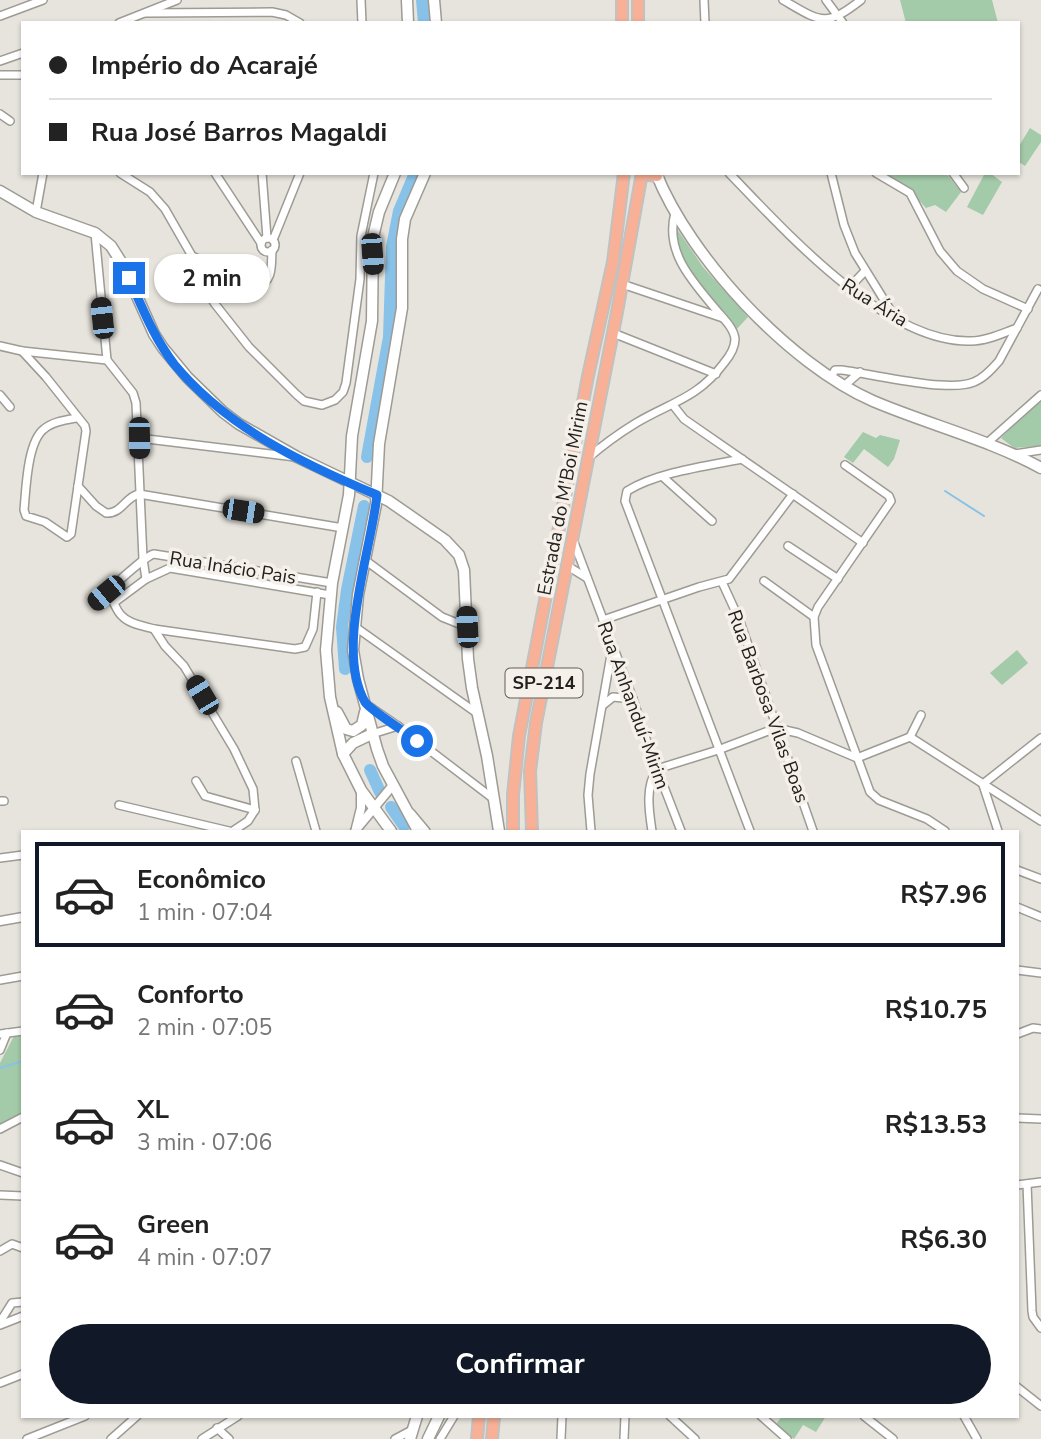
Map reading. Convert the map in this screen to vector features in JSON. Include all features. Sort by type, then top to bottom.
[{"type":"main road","points":[[407,0],[408,21]]},
{"type":"main road","points":[[435,0],[436,21]]},
{"type":"main road","points":[[622,0],[622,21]]},
{"type":"main road","points":[[638,0],[638,21]]},
{"type":"main road","points":[[390,830],[361,790],[343,754],[330,697],[326,650],[330,595],[351,483],[352,436],[372,321],[373,237],[379,212],[394,175]]},
{"type":"main road","points":[[417,830],[383,766],[372,734],[354,663],[354,626],[377,495],[379,444],[402,308],[401,239],[405,219],[424,175]]},
{"type":"main road","name":"Estrada do M'Boi Mirim","points":[[513,830],[513,795],[519,736],[588,376],[613,262],[624,175]]},
{"type":"main road","name":"Estrada do M'Boi Mirim","points":[[532,830],[532,749],[642,175]]},
{"type":"main road","points":[[656,175],[675,213],[717,274],[773,330],[831,377],[876,402],[1013,454],[1041,468]]},
{"type":"main road","points":[[0,191],[36,212],[95,233],[115,251],[154,334],[174,363],[239,424],[297,457],[389,500],[459,555],[464,570],[468,659],[499,830]]},
{"type":"main road","points":[[557,542],[560,560],[566,565]]},
{"type":"main road","points":[[330,697],[347,729],[357,729],[362,725],[365,721],[366,704]]},
{"type":"main road","points":[[343,754],[354,743],[372,734]]},
{"type":"main road","points":[[428,1439],[438,1418]]},
{"type":"main road","points":[[477,1439],[480,1418]]},
{"type":"main road","points":[[492,1439],[494,1418]]},
{"type":"street","points":[[16,0],[19,9]]},
{"type":"street","points":[[0,16],[43,0]]},
{"type":"street","points":[[124,21],[177,0]]},
{"type":"street","points":[[360,0],[362,21]]},
{"type":"street","points":[[704,0],[705,21]]},
{"type":"street","points":[[783,0],[821,19],[841,20],[861,0]]},
{"type":"street","points":[[827,0],[841,20]]},
{"type":"street","points":[[146,13],[272,12],[296,21]]},
{"type":"street","points":[[0,61],[21,54]]},
{"type":"street","points":[[0,75],[21,75]]},
{"type":"street","points":[[0,114],[10,121]]},
{"type":"street","points":[[36,212],[43,175]]},
{"type":"street","points":[[123,175],[150,192],[165,209],[192,256],[208,295],[249,348],[304,401],[322,405],[335,400],[343,392],[346,383],[360,279],[360,236],[374,175]]},
{"type":"street","points":[[217,175],[274,247],[269,251]]},
{"type":"street","points":[[262,175],[268,239]]},
{"type":"street","points":[[269,251],[261,247],[280,222],[299,175]]},
{"type":"street","name":"Rua Ária","points":[[731,175],[848,289],[894,317],[928,333],[958,340],[983,340],[1017,328]]},
{"type":"street","points":[[832,175],[847,232],[865,271],[894,317]]},
{"type":"street","points":[[879,175],[910,193],[940,251],[957,271],[983,289],[1028,309]]},
{"type":"street","points":[[954,175],[964,188]]},
{"type":"street","points":[[587,459],[605,443],[639,422],[695,394],[716,374],[734,346],[733,331],[681,264],[672,237],[675,213]]},
{"type":"street","points":[[95,233],[107,360],[133,393],[139,438],[139,494],[146,579]]},
{"type":"street","points":[[360,236],[373,237]]},
{"type":"street","points":[[192,256],[257,287],[267,282],[271,271],[269,251]]},
{"type":"street","points":[[848,289],[865,271]]},
{"type":"street","points":[[622,284],[723,318]]},
{"type":"street","points":[[831,377],[835,370],[941,384],[972,383],[999,361],[1038,289]]},
{"type":"street","points":[[613,333],[716,374]]},
{"type":"street","points":[[0,346],[22,351],[107,360]]},
{"type":"street","points":[[22,351],[46,377],[76,418],[82,422],[86,431],[69,538],[45,522],[24,513],[32,446],[38,435],[56,423],[76,418]]},
{"type":"street","points":[[845,385],[860,372]]},
{"type":"street","points":[[0,395],[10,407]]},
{"type":"street","points":[[985,444],[1041,395]]},
{"type":"street","points":[[673,405],[684,419],[863,543]]},
{"type":"street","points":[[139,438],[297,457]]},
{"type":"street","points":[[262,453],[277,446]]},
{"type":"street","points":[[1013,454],[1041,450]]},
{"type":"street","points":[[742,459],[663,477],[627,491],[625,501],[750,830]]},
{"type":"street","points":[[845,465],[888,496],[890,504],[814,617],[818,654],[873,796],[891,806],[927,819],[944,830]]},
{"type":"street","points":[[663,477],[712,521]]},
{"type":"street","points":[[78,486],[106,513],[116,512],[130,498],[139,494],[343,528]]},
{"type":"street","points":[[603,620],[663,598],[725,581],[793,494]]},
{"type":"street","name":"Rua Anhanduí-Mirim","points":[[572,536],[681,830]]},
{"type":"street","points":[[788,546],[838,579]]},
{"type":"street","name":"Rua Inácio Pais","points":[[95,602],[143,559],[154,554],[332,583]]},
{"type":"street","points":[[365,560],[442,617],[467,627]]},
{"type":"street","points":[[566,565],[588,579]]},
{"type":"street","name":"Rua Inácio Pais","points":[[115,602],[163,570],[178,569],[330,595]]},
{"type":"street","name":"Rua Barbosa Vilas Boas","points":[[725,581],[814,830]]},
{"type":"street","points":[[764,581],[814,617]]},
{"type":"street","points":[[106,593],[124,618],[154,629],[292,649],[305,647],[313,629],[317,592]]},
{"type":"street","points":[[354,626],[478,715]]},
{"type":"street","points":[[154,629],[191,677],[234,749],[253,789],[255,810],[248,821],[233,830]]},
{"type":"street","points":[[591,830],[588,795],[590,774],[612,647]]},
{"type":"street","points":[[603,705],[613,697],[633,699]]},
{"type":"street","points":[[366,704],[495,800]]},
{"type":"street","points":[[652,830],[650,786],[657,769],[776,728],[797,733],[857,758],[910,737],[921,715]]},
{"type":"street","points":[[372,734],[398,726]]},
{"type":"street","points":[[910,737],[1041,821]]},
{"type":"street","points":[[983,785],[1041,738]]},
{"type":"street","points":[[296,761],[316,830]]},
{"type":"street","points":[[196,781],[205,796],[255,810]]},
{"type":"street","points":[[356,830],[393,785]]},
{"type":"street","points":[[983,785],[998,830]]},
{"type":"street","points":[[355,830],[360,816],[361,790]]},
{"type":"street","points":[[119,805],[227,830]]},
{"type":"street","points":[[405,808],[425,830]]},
{"type":"street","points":[[0,858],[21,855]]},
{"type":"street","points":[[1019,871],[1041,879]]},
{"type":"street","points":[[1019,909],[1041,916]]},
{"type":"street","points":[[0,920],[21,917]]},
{"type":"street","points":[[1019,970],[1041,973]]},
{"type":"street","points":[[0,980],[21,976]]},
{"type":"street","points":[[1019,1033],[1033,1028],[1041,1029]]},
{"type":"street","points":[[0,1050],[3,1034],[21,1031]]},
{"type":"street","points":[[0,1129],[21,1118]]},
{"type":"street","points":[[1019,1118],[1041,1119]]},
{"type":"street","points":[[0,1165],[21,1172]]},
{"type":"street","points":[[1019,1185],[1041,1182]]},
{"type":"street","points":[[1027,1184],[1032,1311],[1041,1328]]},
{"type":"street","points":[[0,1195],[21,1196]]},
{"type":"street","points":[[0,1251],[12,1244],[21,1247]]},
{"type":"street","points":[[0,1323],[12,1303],[21,1301]]},
{"type":"street","points":[[0,1323],[21,1317]]},
{"type":"street","points":[[0,1383],[21,1375]]},
{"type":"street","points":[[1019,1389],[1041,1406]]},
{"type":"street","points":[[27,1439],[80,1418]]},
{"type":"street","points":[[111,1439],[135,1418]]},
{"type":"street","points":[[202,1439],[232,1418]]},
{"type":"street","points":[[440,1439],[453,1418]]},
{"type":"street","points":[[561,1418],[561,1439]]},
{"type":"street","points":[[624,1439],[625,1418]]},
{"type":"street","points":[[672,1418],[695,1439]]},
{"type":"street","points":[[763,1418],[787,1439]]},
{"type":"street","points":[[866,1418],[892,1439]]},
{"type":"street","points":[[964,1418],[977,1439]]},
{"type":"street","points":[[217,1428],[229,1439]]},
{"type":"street","points":[[395,1439],[411,1434]]},
{"type":"green space","points":[[900,0],[992,0],[997,21],[905,21]]},
{"type":"green space","points":[[1030,128],[1041,135],[1041,142],[1025,166],[1020,163],[1020,144]]},
{"type":"green space","points":[[888,175],[948,175],[961,192],[946,212],[935,205],[926,208]]},
{"type":"green space","points":[[984,175],[993,175],[1002,182],[983,215],[967,207]]},
{"type":"green space","points":[[677,229],[703,267],[748,317],[734,332],[680,257],[673,234]]},
{"type":"green space","points":[[1041,397],[1041,446],[1014,448],[1001,438]]},
{"type":"green space","points":[[863,432],[876,438],[880,435],[900,440],[894,459],[888,467],[864,449],[853,463],[844,457]]},
{"type":"green space","points":[[1017,650],[1028,663],[1002,685],[990,673]]},
{"type":"green space","points":[[21,1035],[21,1114],[0,1125],[0,1063],[14,1036]]},
{"type":"green space","points":[[781,1418],[825,1418],[816,1432],[803,1425],[794,1439],[774,1427]]},
{"type":"waterway","points":[[422,0],[424,21]]},
{"type":"waterway","points":[[367,457],[389,337],[392,247],[399,211],[414,175]]},
{"type":"waterway","points":[[945,491],[984,516]]},
{"type":"waterway","points":[[345,669],[342,627],[364,506]]},
{"type":"waterway","points":[[370,770],[380,792]]},
{"type":"waterway","points":[[391,807],[404,826]]},
{"type":"waterway","points":[[0,1068],[21,1062]]},
{"type":"route","points":[[129,278],[154,334],[174,363],[205,396],[239,424],[277,446],[377,495],[358,595],[354,626],[354,663],[366,704],[417,741]]}]
